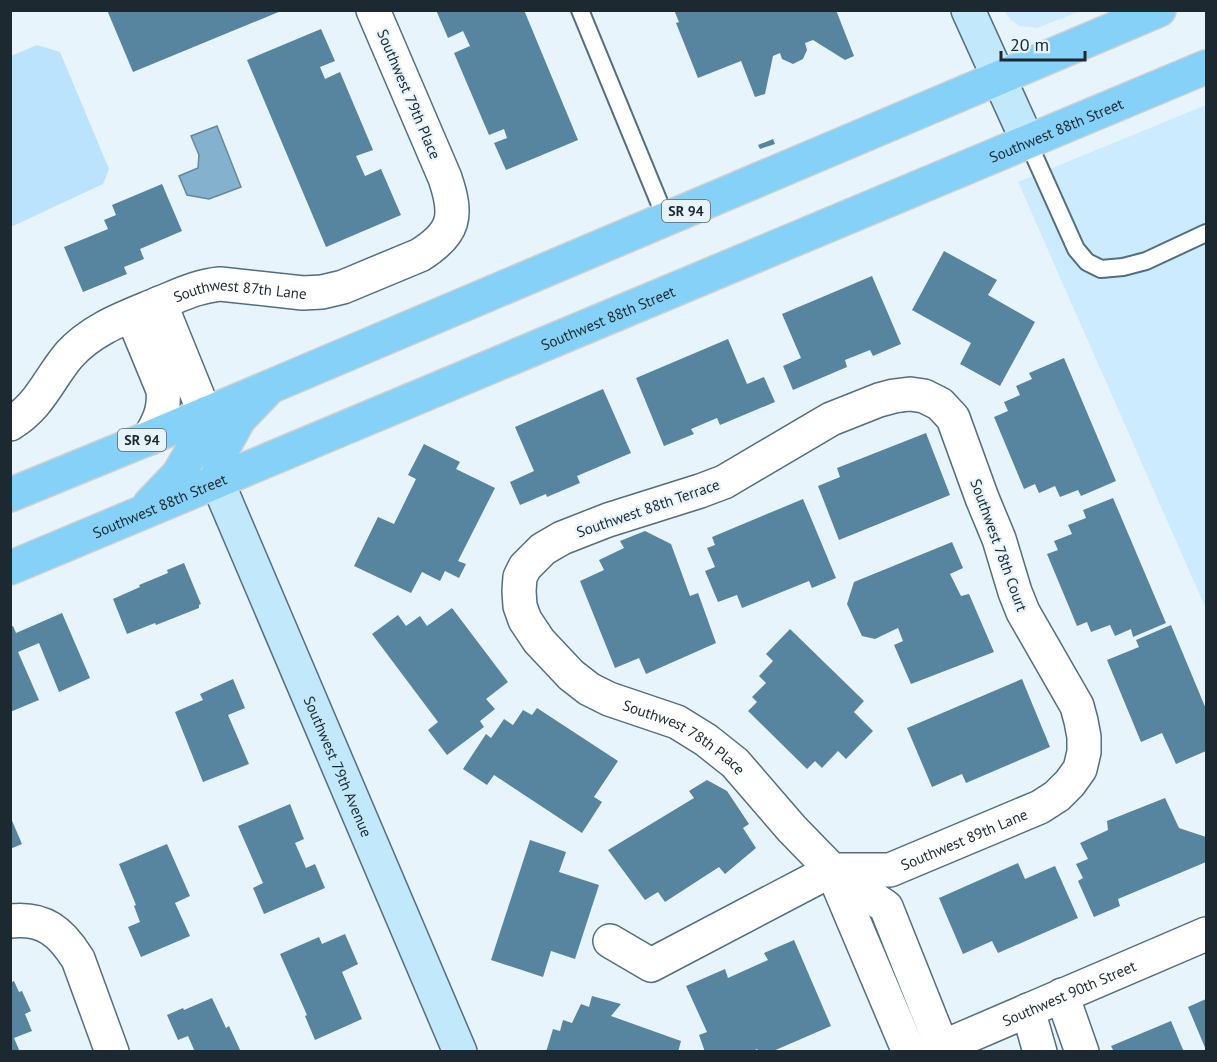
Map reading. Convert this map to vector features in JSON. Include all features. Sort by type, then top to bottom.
[{"type":"main road","name":"SR 94","points":[[10,495],[1158,10]]},
{"type":"main road","name":"Southwest 88th Street","points":[[10,568],[1206,67]]},
{"type":"main road","points":[[218,481],[223,448],[239,419],[273,385]]},
{"type":"main road","points":[[143,512],[178,475],[195,446],[205,414]]},
{"type":"street","name":"Southwest 79th Place","points":[[373,10],[446,178]]},
{"type":"street","points":[[968,10],[1028,142]]},
{"type":"street","name":"Southwest 87th Lane","points":[[10,424],[22,417],[35,404],[67,358],[92,335],[194,289],[220,284],[303,293],[322,292],[410,260],[430,249],[446,233],[453,215],[446,178]]},
{"type":"street","points":[[146,309],[205,414]]},
{"type":"street","points":[[146,309],[164,401],[158,424],[149,438]]},
{"type":"street","name":"Southwest 88th Terrace","points":[[525,620],[520,606],[520,577],[534,557],[552,543],[608,520],[724,482],[831,419],[863,406],[894,396],[910,394],[924,396]]},
{"type":"street","name":"Southwest 78th Court","points":[[924,396],[940,404],[953,418],[999,538],[1023,612],[1077,706],[1084,737],[1084,752],[1080,770]]},
{"type":"street","name":"Southwest 79th Avenue","points":[[218,481],[456,1050]]},
{"type":"street","name":"Southwest 78th Place","points":[[525,620],[554,658],[571,675],[589,688],[609,699],[677,722],[692,730],[735,763],[792,829],[832,870]]},
{"type":"street","name":"Southwest 89th Lane","points":[[610,941],[651,965],[832,870],[890,870],[1040,807],[1057,796],[1080,770]]},
{"type":"street","points":[[832,870],[886,907],[936,1049]]},
{"type":"street","points":[[832,870],[909,1052]]},
{"type":"street","points":[[26,922],[53,929],[63,937],[78,959],[112,1052]]},
{"type":"street","name":"Southwest 90th Street","points":[[936,1049],[1206,934]]},
{"type":"street","points":[[1062,995],[1082,1052]]},
{"type":"street","points":[[1028,1010],[1040,1052]]},
{"type":"lane","points":[[580,10],[666,219]]},
{"type":"lane","points":[[1028,142],[1076,249],[1088,262],[1101,269],[1123,267],[1146,261],[1206,233]]},
{"type":"shaded area","points":[[1004,11],[1081,11],[1037,28],[1019,26]]},
{"type":"shaded area","points":[[37,45],[60,52],[109,169],[103,184],[11,227],[11,56]]},
{"type":"shaded area","points":[[1206,105],[1206,609],[1018,182]]},
{"type":"shaded area","points":[[217,126],[241,187],[209,199],[187,195],[179,176],[198,168],[199,155],[191,136]]},
{"type":"building","points":[[107,10],[281,10],[281,11],[133,72]]},
{"type":"building","points":[[436,10],[524,10],[578,140],[506,170],[494,143],[507,138],[504,129],[489,135],[454,53],[470,46],[463,31],[448,38]]},
{"type":"building","points":[[674,10],[836,10],[854,56],[845,60],[813,40],[805,43],[807,50],[803,59],[793,64],[782,59],[780,53],[773,56],[765,94],[755,97],[741,61],[698,78],[676,23],[679,22]]},
{"type":"building","points":[[321,29],[335,61],[320,67],[325,79],[340,72],[373,150],[356,156],[365,176],[381,169],[401,215],[326,247],[247,60]]},
{"type":"building","points":[[773,139],[775,144],[760,149],[758,145]]},
{"type":"building","points":[[162,184],[182,231],[140,249],[144,259],[124,267],[127,274],[83,292],[64,247],[108,229],[104,220],[116,215],[112,205]]},
{"type":"building","points":[[944,251],[997,280],[988,295],[1035,322],[1000,386],[960,364],[971,343],[912,310]]},
{"type":"building","points":[[872,276],[901,344],[873,356],[870,350],[845,360],[847,367],[793,390],[783,366],[801,358],[782,314]]},
{"type":"building","points":[[728,339],[747,384],[764,377],[775,402],[720,425],[717,418],[691,429],[694,434],[664,446],[636,378]]},
{"type":"building","points":[[1064,358],[1116,481],[1081,496],[1078,490],[1060,497],[1055,486],[1039,493],[1035,484],[1024,489],[994,417],[1008,411],[1004,402],[1020,395],[1016,386],[1032,379],[1029,373]]},
{"type":"building","points":[[603,389],[631,453],[577,476],[580,483],[520,505],[510,482],[534,471],[515,427]]},
{"type":"building","points":[[926,433],[950,495],[839,540],[818,486],[840,477],[837,468]]},
{"type":"building","points":[[424,444],[460,462],[456,469],[495,488],[458,561],[466,564],[459,578],[445,571],[440,581],[422,572],[411,593],[354,566],[378,517],[394,524],[416,479],[408,475]]},
{"type":"building","points":[[1113,498],[1166,623],[1133,637],[1131,629],[1115,636],[1110,625],[1091,632],[1087,622],[1077,626],[1047,554],[1058,550],[1054,541],[1072,534],[1068,525],[1086,518],[1083,510]]},
{"type":"building","points":[[803,499],[836,578],[812,588],[809,581],[742,608],[737,595],[718,602],[705,571],[715,567],[707,548],[715,545],[712,537]]},
{"type":"building","points":[[645,531],[671,544],[690,596],[698,593],[716,643],[646,674],[639,658],[615,668],[580,581],[604,570],[599,560],[624,548],[620,541]]},
{"type":"building","points":[[952,542],[963,568],[950,574],[961,596],[969,594],[994,652],[911,684],[894,645],[903,641],[898,628],[875,639],[862,636],[847,604],[854,582]]},
{"type":"building","points":[[184,563],[201,604],[199,608],[127,634],[113,599]]},
{"type":"building","points":[[452,608],[508,682],[486,699],[495,709],[480,721],[484,727],[447,755],[428,730],[438,722],[372,634],[398,615],[406,626],[420,616],[427,626]]},
{"type":"building","points":[[62,613],[90,678],[59,692],[39,643],[18,652],[39,700],[10,712],[10,627],[13,626],[16,633]]},
{"type":"building","points":[[1171,625],[1206,709],[1206,751],[1176,764],[1162,733],[1141,742],[1107,660],[1139,647],[1136,640]]},
{"type":"building","points":[[790,629],[864,701],[854,712],[873,731],[846,759],[838,751],[822,768],[815,761],[807,769],[748,711],[757,702],[752,697],[766,683],[759,676],[773,661],[766,654]]},
{"type":"building","points":[[233,679],[245,708],[228,715],[249,764],[203,782],[175,712],[203,700],[200,694]]},
{"type":"building","points":[[1022,679],[1050,747],[966,783],[962,774],[932,787],[907,728]]},
{"type":"building","points":[[537,708],[618,761],[594,797],[602,802],[582,833],[494,775],[487,785],[463,769],[486,734],[491,738],[504,719],[513,725],[523,710],[532,715]]},
{"type":"building","points":[[707,780],[727,791],[749,824],[743,828],[756,848],[725,874],[719,867],[665,902],[658,892],[645,900],[608,850],[694,798],[689,791]]},
{"type":"building","points":[[1165,798],[1179,828],[1206,837],[1206,862],[1118,899],[1120,906],[1094,917],[1078,881],[1083,878],[1076,864],[1088,859],[1080,843],[1108,830],[1107,821]]},
{"type":"building","points":[[290,804],[304,839],[295,843],[306,868],[315,864],[325,888],[264,914],[253,888],[263,883],[238,826]]},
{"type":"building","points":[[10,816],[22,844],[10,849]]},
{"type":"building","points":[[530,840],[566,852],[559,872],[599,885],[575,959],[551,951],[543,977],[491,960]]},
{"type":"building","points":[[167,844],[190,896],[175,903],[190,936],[141,957],[128,927],[140,922],[134,906],[136,905],[119,864]]},
{"type":"building","points":[[1018,863],[1025,879],[1055,866],[1078,918],[998,953],[992,941],[963,954],[939,898]]},
{"type":"building","points":[[345,934],[358,964],[342,972],[362,1019],[315,1040],[305,1016],[307,1015],[280,954],[319,937],[322,944]]},
{"type":"building","points":[[794,940],[831,1026],[771,1052],[759,1052],[757,1049],[751,1052],[705,1052],[699,1035],[707,1032],[686,986],[725,969],[728,978],[768,960],[764,953]]},
{"type":"building","points":[[14,981],[19,992],[22,991],[31,1011],[25,1014],[32,1031],[14,1038],[20,1052],[10,1052],[10,983]]},
{"type":"building","points":[[592,996],[621,1004],[611,1016],[681,1041],[678,1052],[546,1052],[553,1029],[560,1031],[563,1020],[572,1023],[581,1004],[589,1007]]},
{"type":"building","points":[[212,998],[226,1028],[229,1026],[241,1052],[195,1052],[188,1036],[178,1040],[167,1015]]},
{"type":"building","points":[[1206,999],[1206,1050],[1188,1007]]},
{"type":"building","points":[[1171,1021],[1184,1052],[1114,1052],[1111,1046]]}]
